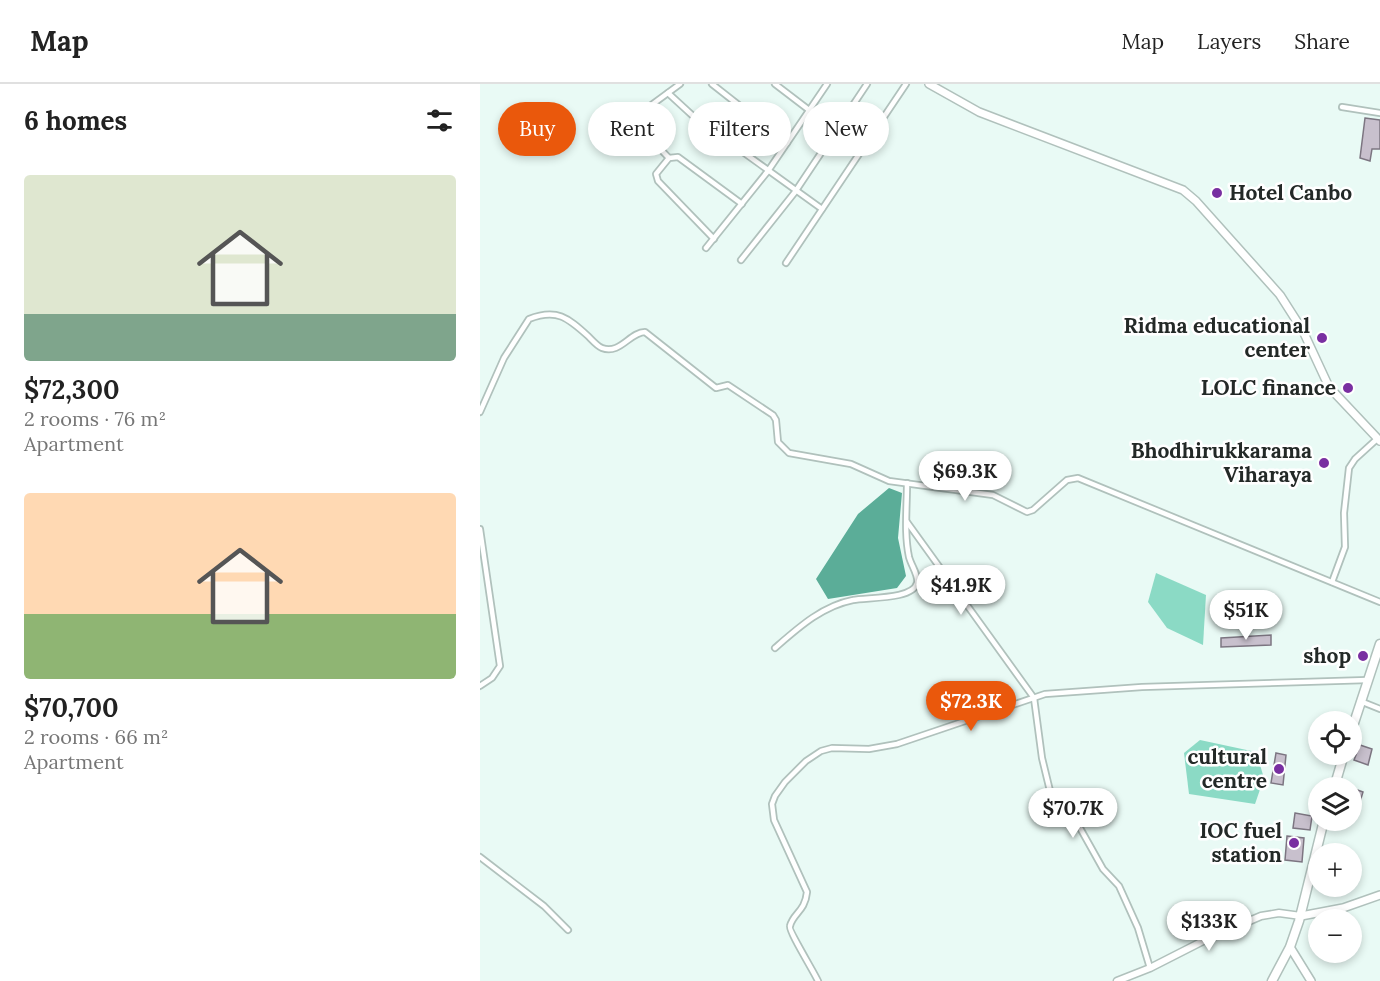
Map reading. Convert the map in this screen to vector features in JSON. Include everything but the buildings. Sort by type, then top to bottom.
[{"type":"highway","points":[[1357,711],[1380,644]]},
{"type":"highway","points":[[1272,981],[1290,947],[1301,916],[1321,831]]},
{"type":"main road","points":[[929,84],[939,86],[979,112],[1183,190],[1196,201],[1280,295],[1303,331],[1329,387],[1379,440]]},
{"type":"main road","points":[[1301,916],[1343,908],[1380,895]]},
{"type":"main road","points":[[1290,947],[1311,981]]},
{"type":"street","points":[[669,158],[630,122],[680,84]]},
{"type":"street","points":[[712,84],[735,102]]},
{"type":"street","points":[[775,84],[803,105]]},
{"type":"street","points":[[815,102],[827,84]]},
{"type":"street","points":[[741,260],[795,192],[867,84]]},
{"type":"street","points":[[786,264],[906,84]]},
{"type":"street","points":[[668,93],[693,116],[795,192],[822,209]]},
{"type":"street","points":[[1342,107],[1380,114]]},
{"type":"street","points":[[791,137],[803,119]]},
{"type":"street","points":[[706,248],[778,156]]},
{"type":"street","points":[[714,239],[658,181],[656,174],[669,158],[678,157],[742,204]]},
{"type":"street","points":[[480,412],[504,358],[529,319],[553,314],[571,320],[602,348],[611,349],[620,346],[640,332],[645,332],[716,388],[728,385],[773,415],[776,420],[778,442],[789,453],[851,464],[889,481],[993,495],[1027,512],[1033,510],[1067,480],[1078,478],[1380,602]]},
{"type":"street","points":[[1332,582],[1345,548],[1344,513],[1350,468],[1355,459],[1379,440]]},
{"type":"street","points":[[775,648],[800,626],[834,605],[854,600],[894,596],[912,590],[918,580],[909,559],[907,483]]},
{"type":"street","points":[[907,522],[1033,697],[1042,758],[1052,795],[1055,801],[1075,819],[1103,869],[1119,886],[1138,928],[1150,968]]},
{"type":"street","points":[[480,529],[500,666],[492,678],[480,686]]},
{"type":"street","points":[[818,981],[807,956],[789,932],[790,924],[806,903],[807,892],[774,820],[772,804],[785,782],[806,761],[821,751],[832,748],[869,749],[897,744],[1045,694],[1142,687],[1368,680]]},
{"type":"street","points":[[1360,701],[1380,709]]},
{"type":"street","points":[[480,857],[544,906],[568,930]]},
{"type":"street","points":[[1117,981],[1261,916],[1280,913],[1301,916]]},
{"type":"shaded area","points":[[889,488],[902,493],[898,538],[906,576],[897,588],[828,599],[816,579],[858,514]]},
{"type":"shaded area","points":[[1156,573],[1206,595],[1203,645],[1167,628],[1148,602]]},
{"type":"shaded area","points":[[1200,740],[1256,752],[1264,778],[1255,804],[1189,794],[1184,753]]},
{"type":"place","name":"Hotel Canbo","points":[[1217,193]]},
{"type":"place","name":"Ridma educational center","points":[[1322,338]]},
{"type":"place","name":"LOLC finance","points":[[1348,388]]},
{"type":"place","name":"Bhodhirukkarama Viharaya","points":[[1324,463]]},
{"type":"place","name":"shop","points":[[1363,656]]},
{"type":"place","name":"cultural centre","points":[[1279,769]]},
{"type":"place","name":"IOC fuel station","points":[[1294,843]]}]
